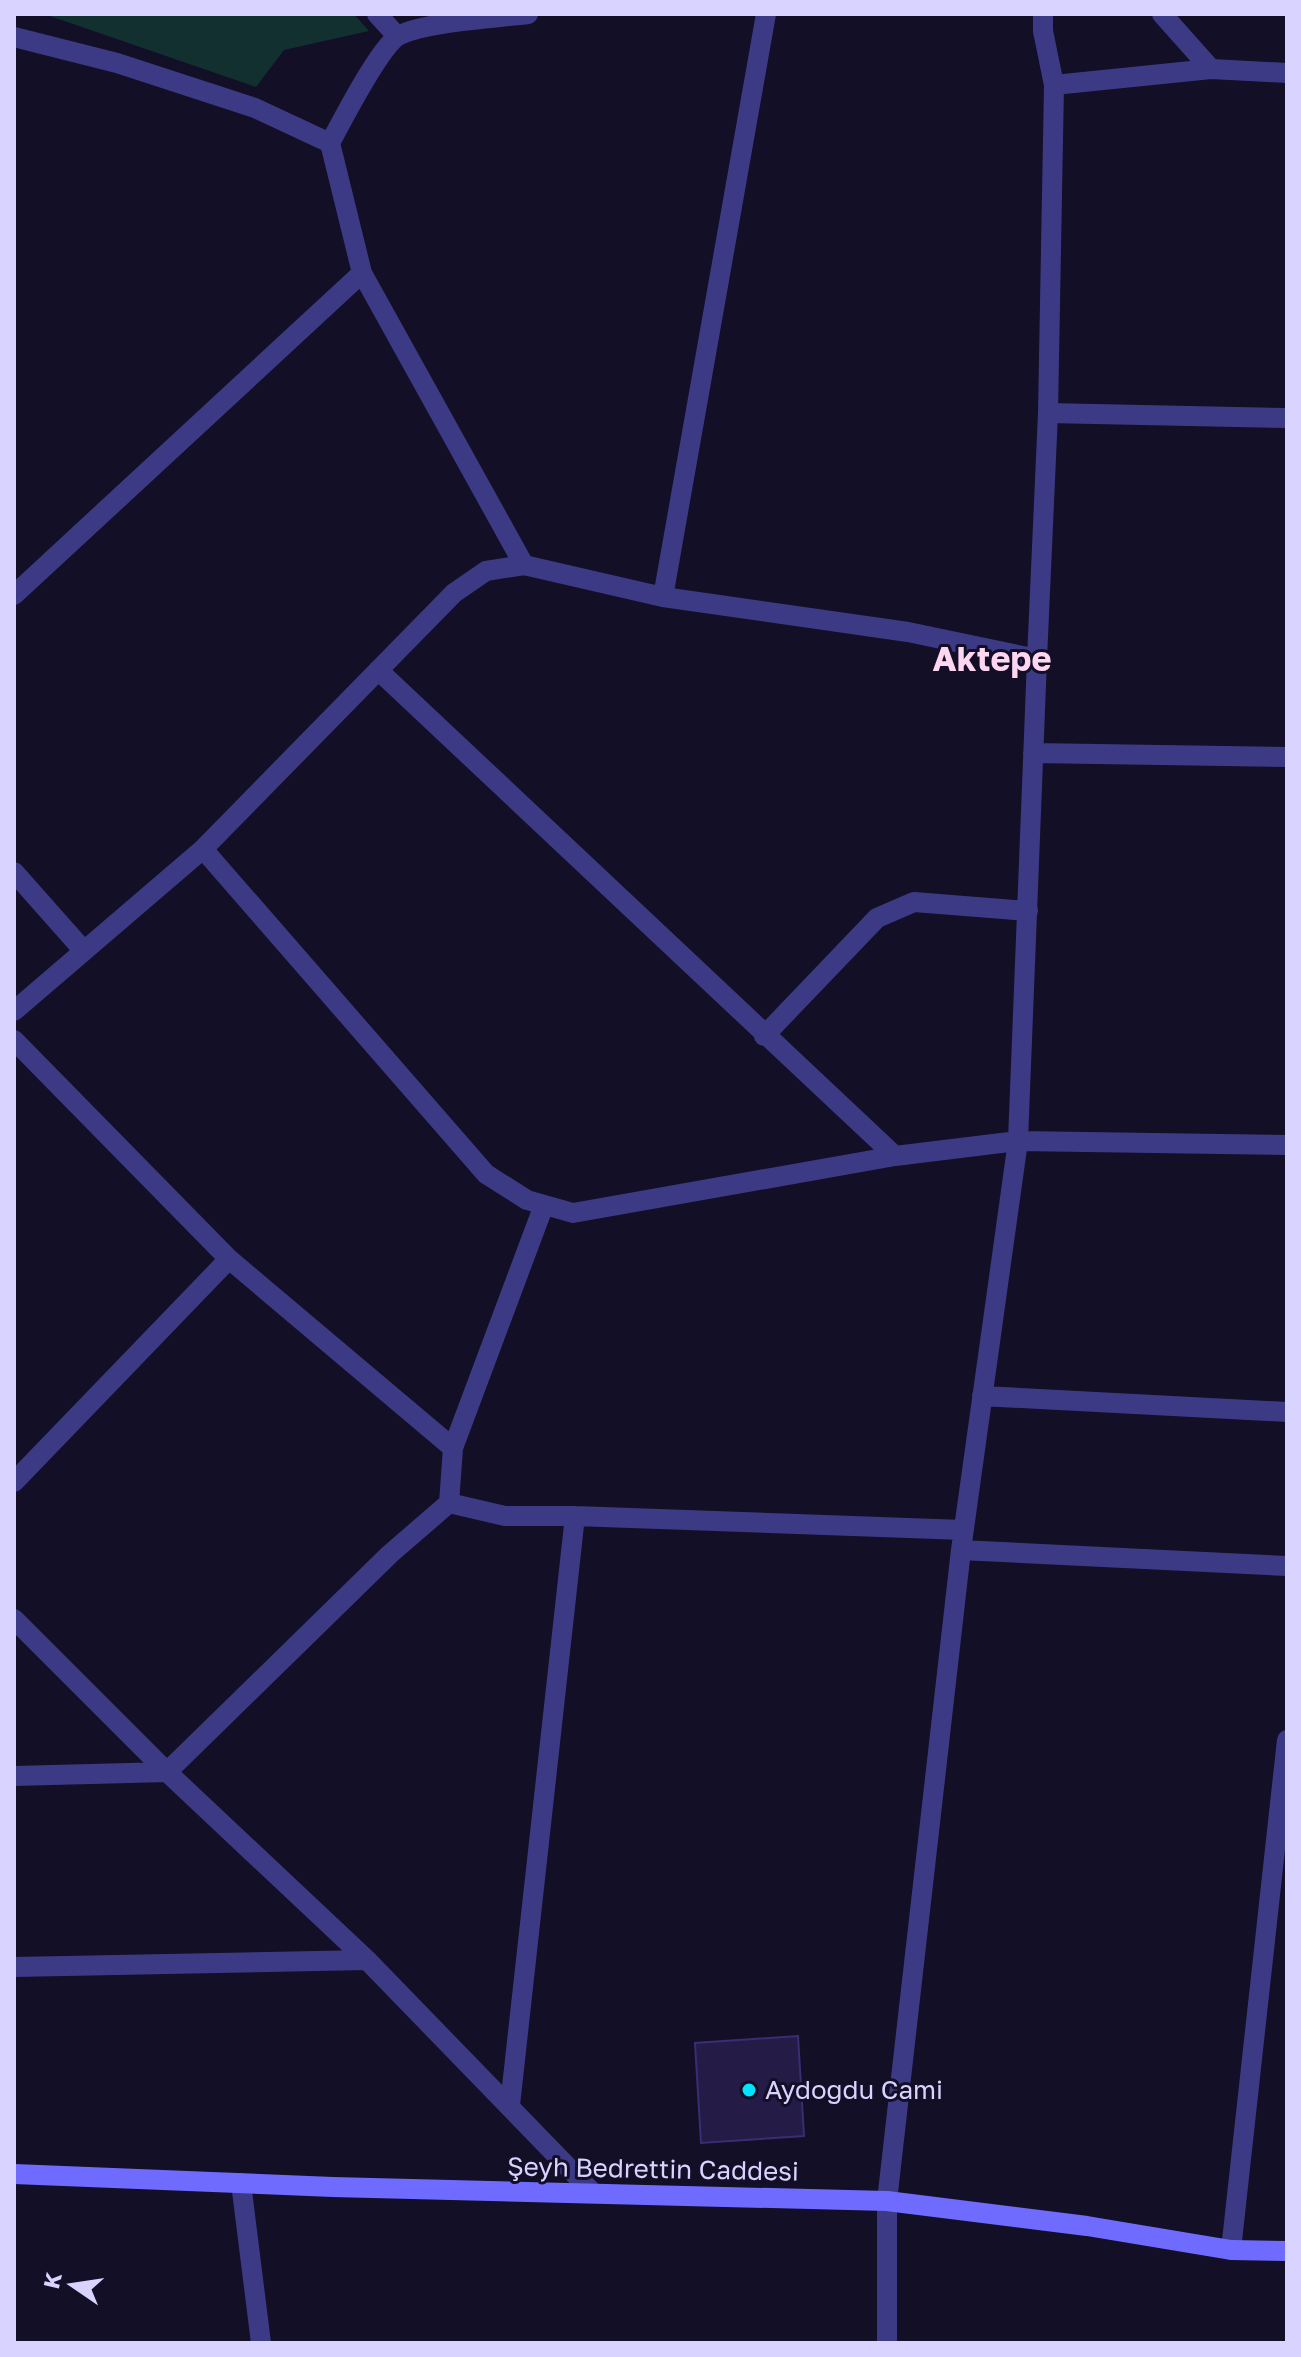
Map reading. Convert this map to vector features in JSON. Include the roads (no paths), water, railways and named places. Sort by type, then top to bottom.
[{"type":"main road","name":"Şeyh Bedrettin Caddesi","points":[[14,2174],[887,2201],[1087,2226],[1231,2250],[1287,2251]]},
{"type":"street","points":[[377,14],[406,33],[528,14]]},
{"type":"street","points":[[433,14],[406,33],[363,82],[330,143],[362,273],[524,565]]},
{"type":"street","points":[[663,597],[766,14]]},
{"type":"street","points":[[887,2343],[887,2201],[962,1540],[1018,1141],[1048,413],[1054,85],[1043,31],[1043,14]]},
{"type":"street","points":[[1162,14],[1211,69]]},
{"type":"street","points":[[14,37],[117,63],[255,108],[330,143]]},
{"type":"street","points":[[1054,85],[1211,69],[1287,73]]},
{"type":"street","points":[[14,595],[362,273]]},
{"type":"street","points":[[1048,413],[1287,418]]},
{"type":"street","points":[[14,1011],[203,849],[454,593],[486,571],[524,565],[663,597],[908,632],[1037,659]]},
{"type":"street","points":[[378,670],[895,1156]]},
{"type":"street","points":[[1033,753],[1287,757]]},
{"type":"street","points":[[203,849],[486,1174],[527,1200],[573,1213],[895,1156],[1018,1141],[1287,1145]]},
{"type":"street","points":[[14,872],[84,951]]},
{"type":"street","points":[[764,1036],[877,918],[914,902],[1028,911]]},
{"type":"street","points":[[14,1040],[229,1259],[453,1448]]},
{"type":"street","points":[[14,1776],[167,1772],[390,1554],[449,1503],[453,1448],[544,1205]]},
{"type":"street","points":[[14,1482],[229,1259]]},
{"type":"street","points":[[982,1396],[1287,1412]]},
{"type":"street","points":[[449,1503],[505,1516],[575,1516],[962,1540],[1287,1566]]},
{"type":"street","points":[[510,2105],[575,1516]]},
{"type":"street","points":[[14,1619],[167,1772],[367,1960],[593,2193]]},
{"type":"street","points":[[1231,2250],[1279,1896],[1287,1740]]},
{"type":"street","points":[[14,1967],[367,1960]]},
{"type":"street","points":[[241,2183],[261,2343]]},
{"type":"place","name":"Aydoğdu Cami","points":[[749,2090]]},
{"type":"district","name":"Aktepe","points":[[992,659]]}]
